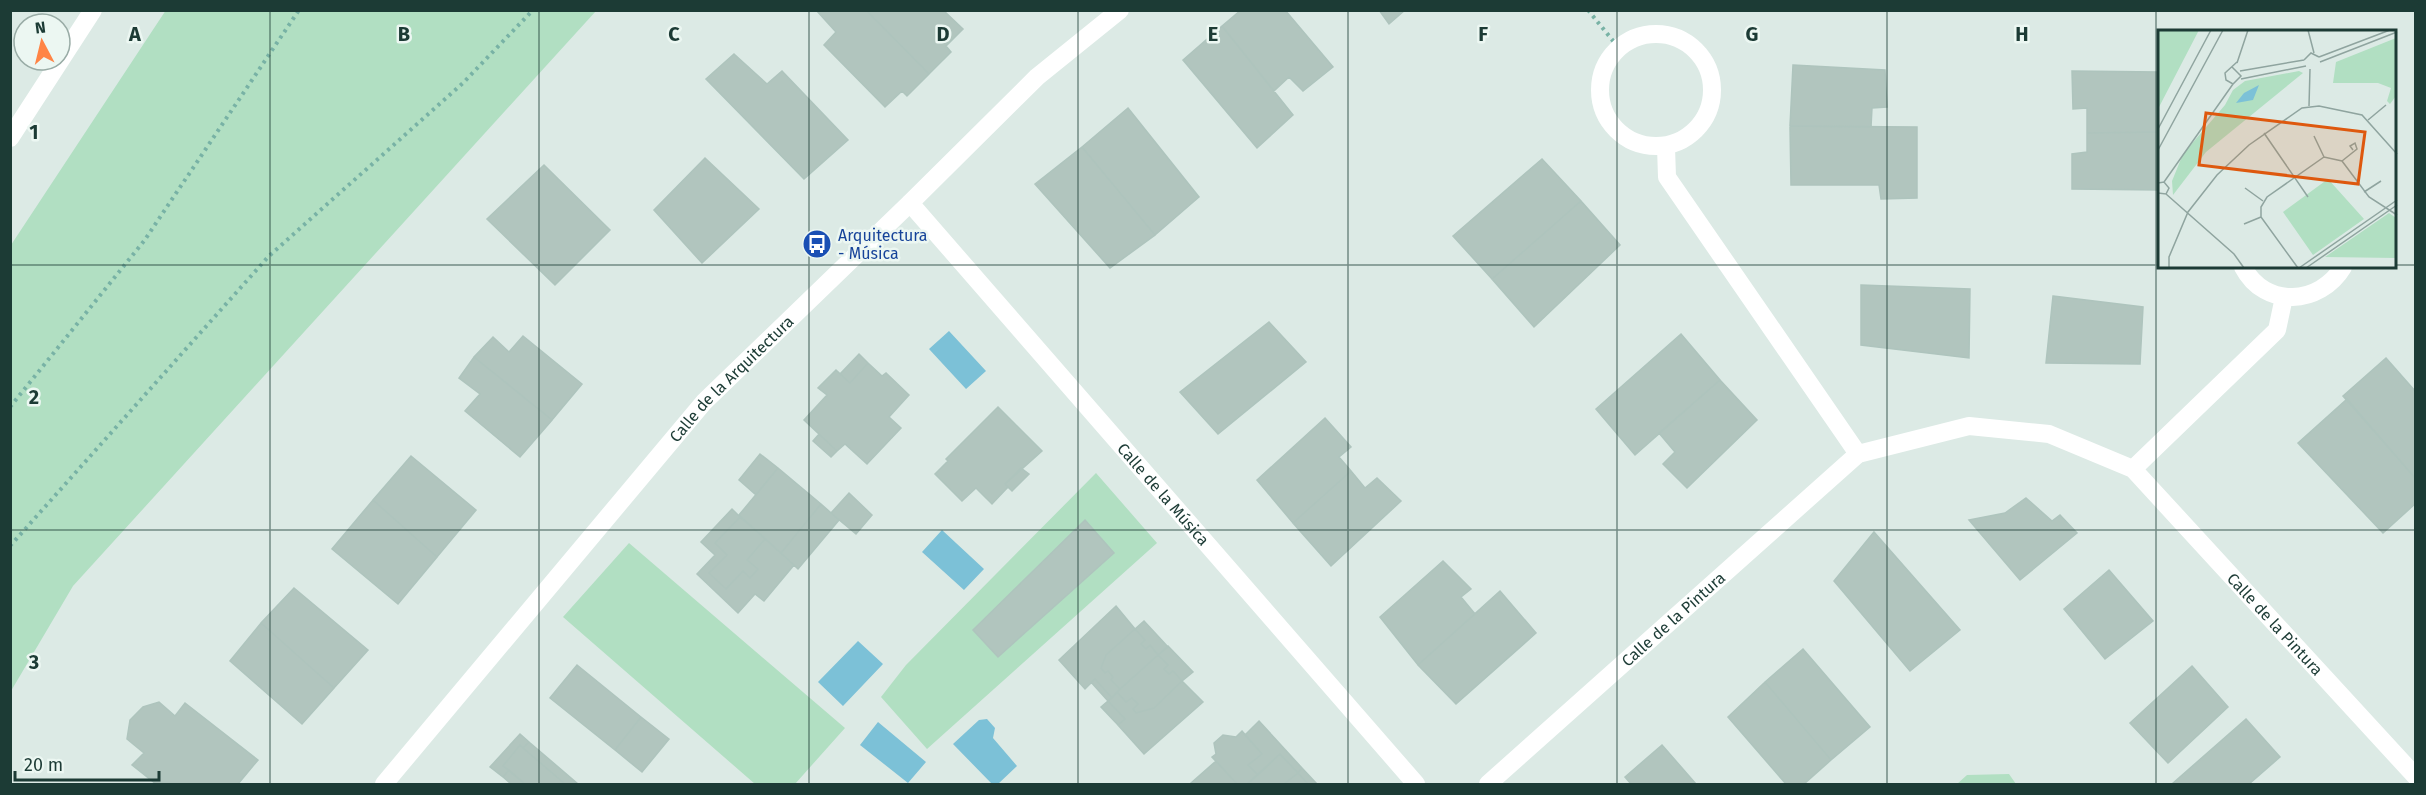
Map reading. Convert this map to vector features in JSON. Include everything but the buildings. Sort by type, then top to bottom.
[{"type":"street","points":[[10,138],[93,10]]},
{"type":"street","name":"Calle de la Arquitectura","points":[[384,784],[704,402],[910,203],[1036,77],[1120,10]]},
{"type":"street","points":[[1658,33],[1675,37],[1691,46],[1703,59],[1711,76],[1713,94],[1708,112],[1699,128],[1683,140],[1666,147],[1646,147],[1626,139],[1610,125],[1601,106],[1599,85],[1605,64],[1618,47],[1637,37],[1658,33]]},
{"type":"street","points":[[1666,147],[1668,177],[1858,454]]},
{"type":"street","name":"Calle de la Música","points":[[910,203],[1416,784]]},
{"type":"street","points":[[2244,268],[2248,276],[2264,290],[2284,297],[2303,297],[2320,290],[2336,279],[2342,268]]},
{"type":"street","points":[[2133,469],[2277,330],[2284,297]]},
{"type":"street","name":"Calle de la Pintura","points":[[1488,784],[1858,454],[1969,426],[2049,434],[2133,469],[2415,777]]},
{"type":"path","points":[[10,407],[144,241],[299,10]]},
{"type":"path","points":[[10,546],[268,257],[463,83],[533,10]]},
{"type":"path","points":[[1588,10],[1618,47]]},
{"type":"green space","points":[[166,10],[596,11],[73,586],[11,691],[11,245]]},
{"type":"green space","points":[[1096,473],[1157,543],[927,749],[881,697],[906,665]]},
{"type":"green space","points":[[629,543],[845,728],[795,784],[755,784],[563,617]]},
{"type":"green space","points":[[2009,774],[2016,784],[1957,784],[1967,775]]},
{"type":"water","points":[[949,331],[986,371],[966,389],[929,349]]},
{"type":"water","points":[[942,530],[984,569],[964,590],[922,552]]},
{"type":"water","points":[[858,641],[883,664],[843,706],[818,682]]},
{"type":"water","points":[[987,719],[995,728],[993,738],[1017,766],[998,784],[992,784],[953,744],[979,720]]},
{"type":"water","points":[[878,722],[926,762],[908,783],[860,745]]},
{"type":"place","name":"Arquitectura - Música","points":[[817,244]]}]
